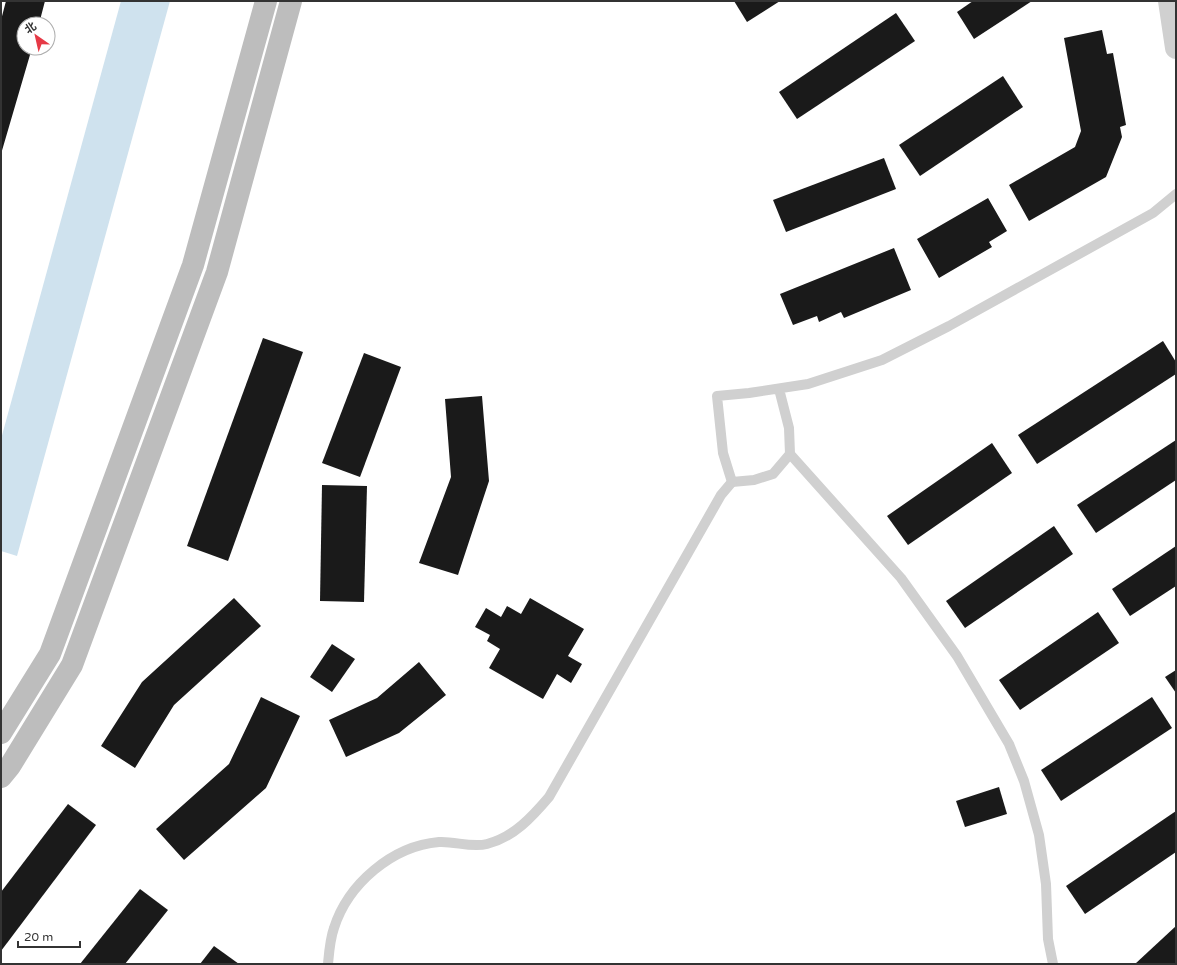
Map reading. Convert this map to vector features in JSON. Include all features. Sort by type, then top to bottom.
[{"type":"main road","points":[[1,733],[50,654],[193,265],[266,1]]},
{"type":"main road","points":[[1,777],[10,766],[72,665],[217,272],[291,1]]},
{"type":"street","points":[[1169,1],[1176,48]]},
{"type":"lane","points":[[732,482],[723,453],[717,396],[808,384],[882,360],[949,326],[1153,213],[1176,194]]},
{"type":"lane","points":[[779,389],[788,428],[790,454],[901,578],[957,656],[1009,744],[1024,781],[1039,835],[1046,884],[1048,939],[1053,964]]},
{"type":"lane","points":[[328,964],[334,928],[348,898],[368,875],[390,859],[415,848],[439,842],[466,845],[487,844],[508,836],[530,820],[549,797],[721,495],[732,482],[754,480],[773,474],[790,454]]},
{"type":"water","points":[[121,1],[170,1],[17,556],[1,551],[1,439]]},
{"type":"building","points":[[6,1],[45,1],[41,16],[16,16],[16,56],[30,56],[1,154],[1,20]]},
{"type":"building","points":[[734,1],[780,1],[747,22]]},
{"type":"building","points":[[973,1],[1032,1],[974,39],[957,12]]},
{"type":"building","points":[[896,13],[915,41],[797,119],[779,92]]},
{"type":"building","points":[[1102,30],[1107,54],[1113,53],[1126,125],[1120,127],[1122,137],[1106,177],[1029,221],[1009,185],[1075,147],[1081,131],[1064,38]]},
{"type":"building","points":[[1003,76],[1023,107],[920,176],[899,145]]},
{"type":"building","points":[[884,158],[896,189],[786,232],[773,200]]},
{"type":"building","points":[[988,198],[1007,231],[989,242],[992,247],[939,278],[917,239]]},
{"type":"building","points":[[894,248],[911,290],[844,318],[841,312],[819,322],[817,316],[793,325],[780,294]]},
{"type":"building","points":[[263,338],[303,352],[228,561],[187,546]]},
{"type":"building","points":[[1163,341],[1176,362],[1176,374],[1037,464],[1018,435]]},
{"type":"building","points":[[364,353],[401,367],[360,477],[322,463]]},
{"type":"building","points":[[482,396],[489,481],[458,575],[419,563],[451,477],[445,399]]},
{"type":"building","points":[[1176,440],[1176,480],[1096,533],[1077,505]]},
{"type":"building","points":[[992,443],[1012,473],[908,545],[887,516]]},
{"type":"building","points":[[322,485],[367,486],[364,602],[320,601]]},
{"type":"building","points":[[1054,526],[1073,554],[965,628],[946,601]]},
{"type":"building","points":[[1176,546],[1176,586],[1130,616],[1112,589]]},
{"type":"building","points":[[234,598],[261,626],[174,705],[135,768],[101,746],[142,682]]},
{"type":"building","points":[[530,598],[584,629],[568,656],[582,664],[571,683],[557,674],[543,699],[489,668],[500,649],[487,641],[490,635],[475,627],[486,608],[501,617],[507,606],[521,614]]},
{"type":"building","points":[[1098,612],[1119,643],[1020,710],[999,680]]},
{"type":"building","points":[[332,644],[355,659],[332,692],[310,677]]},
{"type":"building","points":[[419,662],[446,695],[399,733],[346,757],[329,720],[377,698]]},
{"type":"building","points":[[1176,670],[1176,693],[1165,677]]},
{"type":"building","points":[[261,697],[300,716],[266,788],[184,860],[156,829],[229,764]]},
{"type":"building","points":[[1152,697],[1172,728],[1061,801],[1041,770]]},
{"type":"building","points":[[999,787],[1007,814],[965,827],[956,801]]},
{"type":"building","points":[[68,804],[96,825],[1,951],[1,892]]},
{"type":"building","points":[[1176,811],[1176,852],[1085,914],[1066,886]]},
{"type":"building","points":[[140,889],[168,910],[125,964],[80,964]]},
{"type":"building","points":[[1176,926],[1176,964],[1135,964]]},
{"type":"building","points":[[214,946],[239,964],[200,964]]}]
